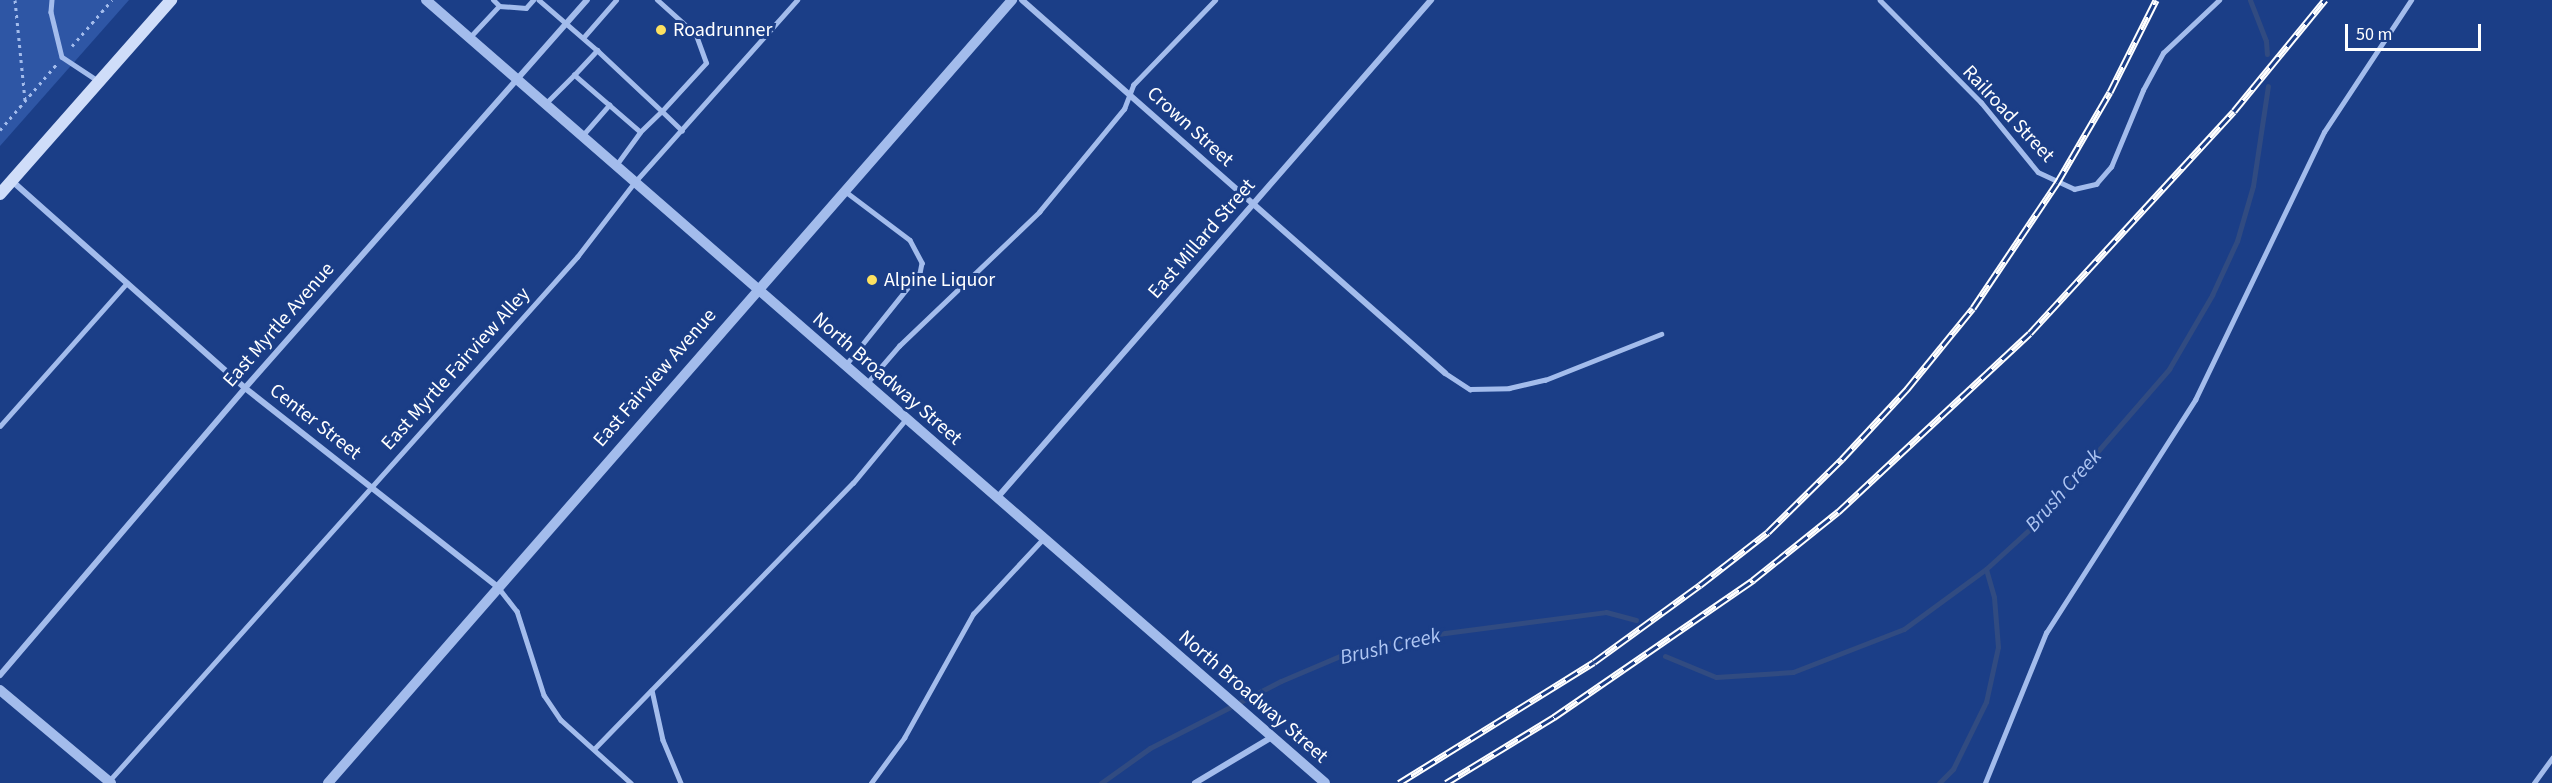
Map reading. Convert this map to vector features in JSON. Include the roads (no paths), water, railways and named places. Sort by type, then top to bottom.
[{"type":"main road","points":[[0,194],[171,0]]},
{"type":"street","name":"North Broadway Street","points":[[426,0],[515,80],[1325,783]]},
{"type":"street","name":"East Myrtle Avenue","points":[[0,675],[245,388],[587,0]]},
{"type":"street","name":"East Fairview Avenue","points":[[328,783],[497,586],[1012,0]]},
{"type":"street","name":"Crown Street","points":[[1022,0],[1445,373]]},
{"type":"street","name":"East Millard Street","points":[[997,498],[1431,0]]},
{"type":"street","name":"Center Street","points":[[12,180],[245,388],[497,586]]},
{"type":"street","points":[[0,690],[110,782]]},
{"type":"street","points":[[1195,783],[1273,736]]},
{"type":"lane","points":[[52,0],[51,12],[62,57],[99,82]]},
{"type":"lane","points":[[493,0],[499,6],[526,8],[533,0]]},
{"type":"lane","points":[[539,0],[597,50],[682,130]]},
{"type":"lane","points":[[583,38],[616,0]]},
{"type":"lane","points":[[615,166],[640,132],[706,63],[696,35],[657,0]]},
{"type":"lane","name":"East Myrtle Fairview Alley","points":[[110,782],[370,486],[577,257],[634,183],[796,0]]},
{"type":"lane","points":[[866,384],[899,346],[1039,212],[1125,109],[1133,85],[1215,0]]},
{"type":"lane","name":"Railroad Street","points":[[1880,0],[1981,102],[2038,172],[2074,189],[2096,184],[2111,167],[2143,90],[2163,53],[2219,0]]},
{"type":"lane","points":[[1985,783],[2046,633],[2195,400],[2324,132],[2411,0]]},
{"type":"lane","points":[[469,39],[499,6]]},
{"type":"lane","points":[[544,105],[597,50]]},
{"type":"lane","points":[[574,75],[640,132]]},
{"type":"lane","points":[[581,137],[609,105]]},
{"type":"lane","points":[[844,191],[910,240],[922,264],[920,273],[845,366]]},
{"type":"lane","points":[[0,426],[127,283]]},
{"type":"lane","points":[[1445,373],[1470,389],[1509,388],[1581,368],[1660,334]]},
{"type":"lane","points":[[594,749],[853,483],[906,419]]},
{"type":"lane","points":[[871,783],[904,738],[973,614],[1043,538]]},
{"type":"lane","points":[[497,586],[517,611],[544,695],[561,720],[631,783]]},
{"type":"lane","points":[[652,690],[663,740],[681,783]]},
{"type":"lane","points":[[2534,783],[2552,758]]},
{"type":"waterway","name":"Brush Creek","points":[[2250,0],[2266,41],[2267,54]]},
{"type":"waterway","name":"Brush Creek","points":[[1665,656],[1716,677],[1793,672],[1904,629],[1986,569],[2031,528],[2169,369],[2212,295],[2237,241],[2253,186],[2268,86]]},
{"type":"waterway","points":[[1939,783],[1953,769],[1986,702],[1998,647],[1994,597],[1986,569]]},
{"type":"waterway","name":"Brush Creek","points":[[1101,783],[1150,748],[1281,681],[1354,650],[1445,633],[1606,612],[1636,620]]},
{"type":"railway","points":[[1399,783],[1594,662],[1700,585],[1768,532],[1842,459],[1907,389],[1973,308],[2057,183],[2110,92],[2156,0]]},
{"type":"railway","points":[[1446,783],[1554,717],[1753,580],[1838,512],[2030,333],[2234,111],[2325,0]]},
{"type":"place","name":"Roadrunner","points":[[661,30]]},
{"type":"place","name":"Alpine Liquor","points":[[872,280]]}]
